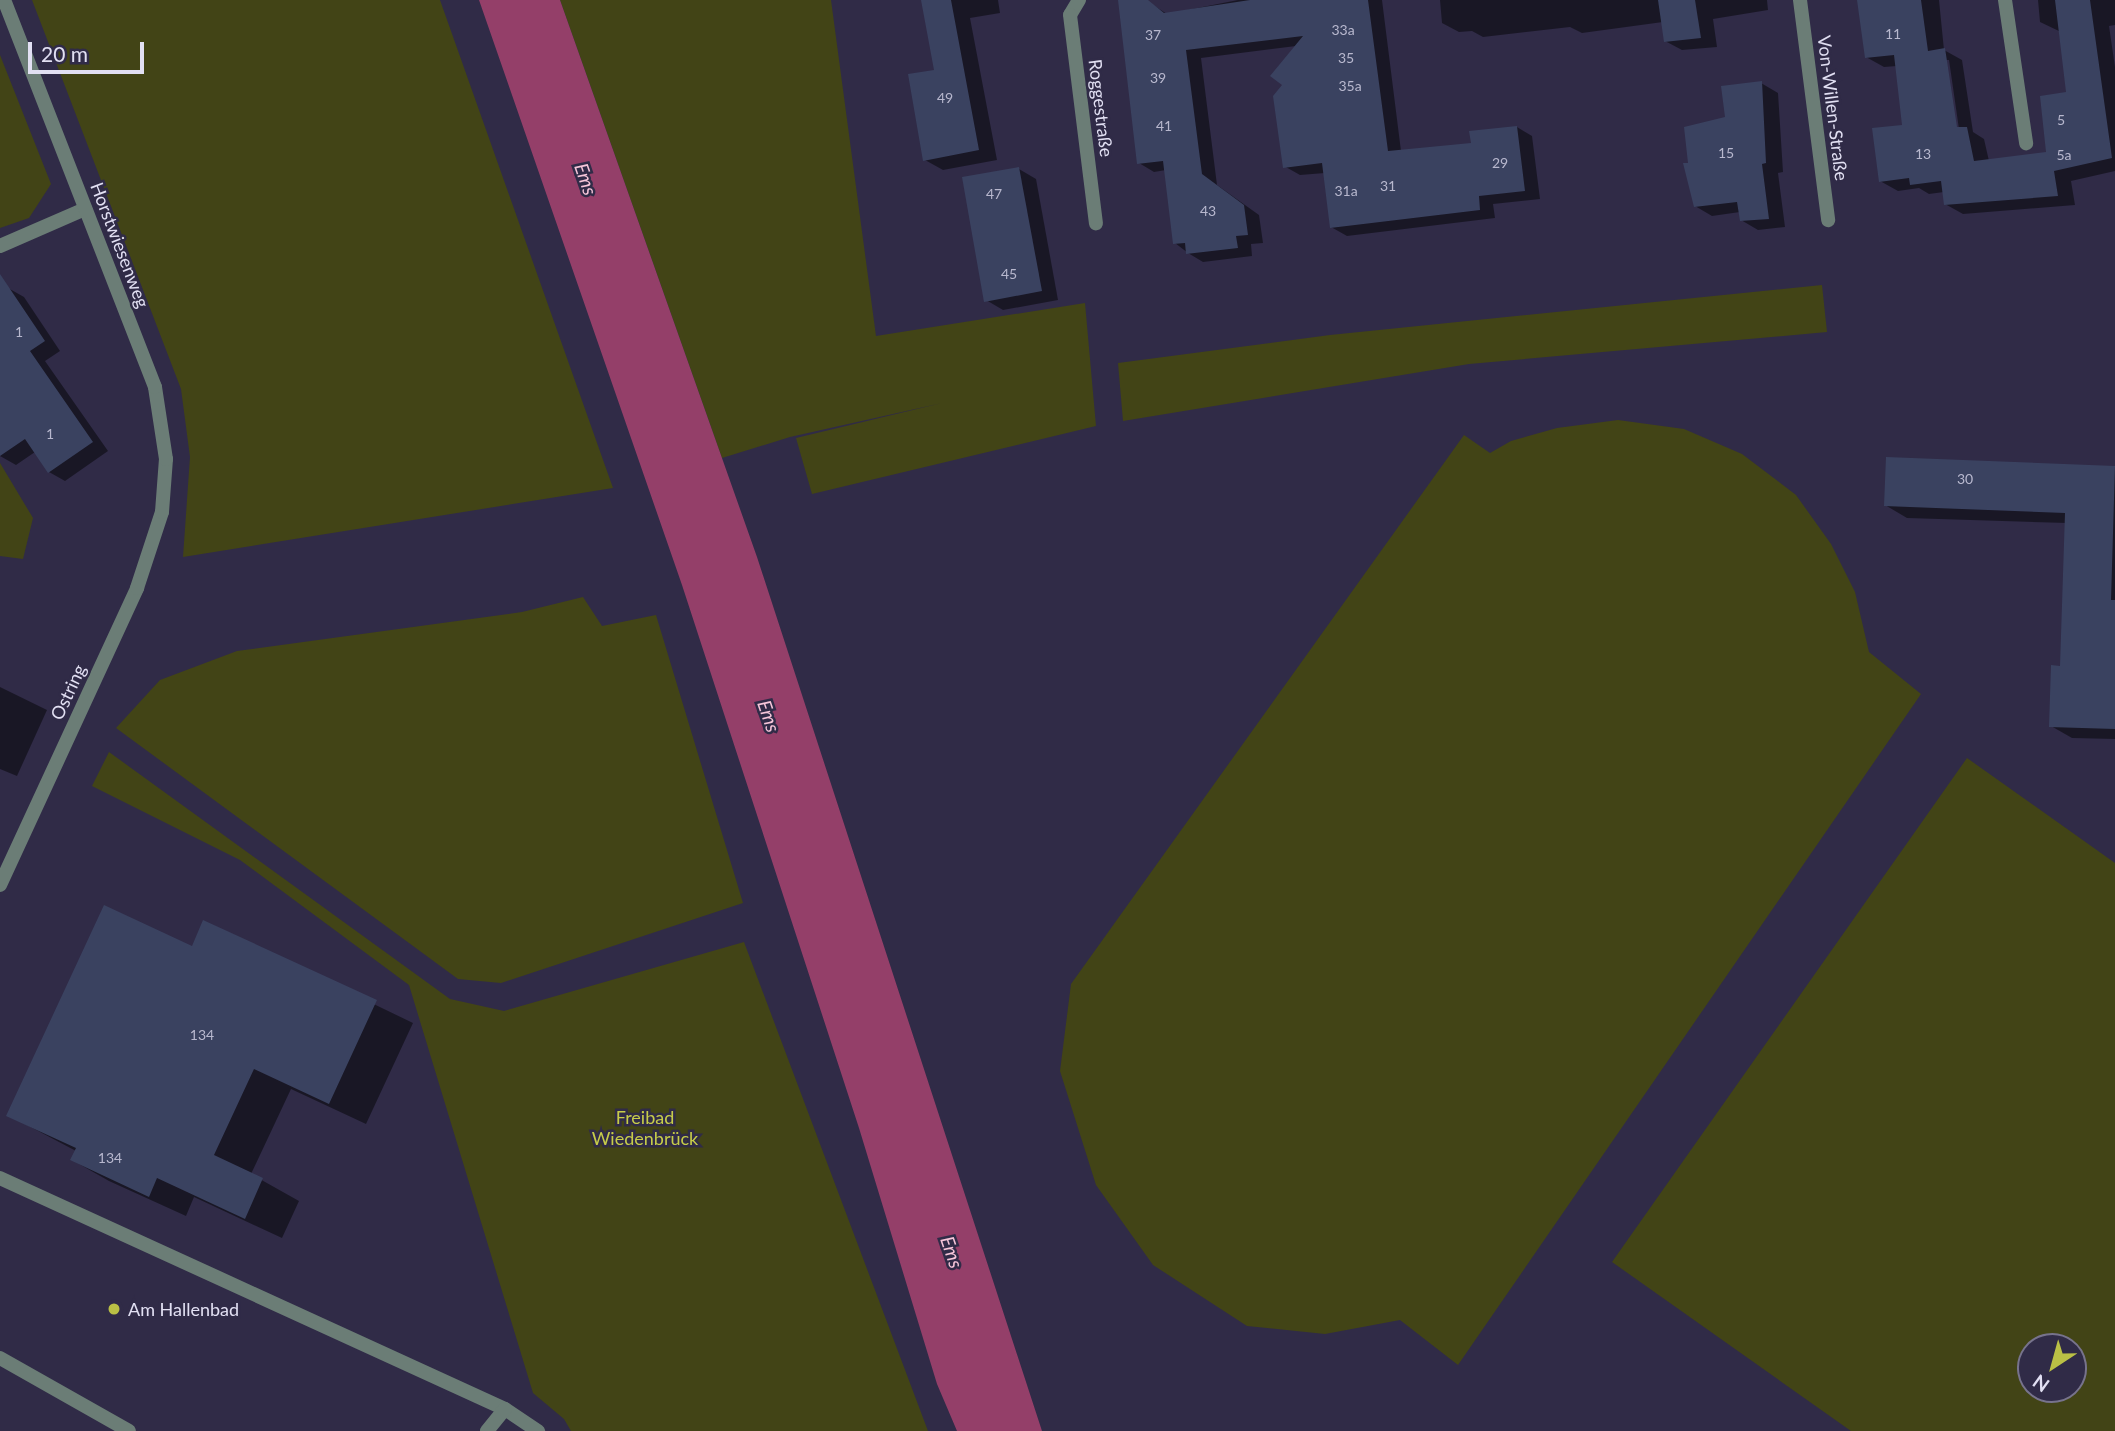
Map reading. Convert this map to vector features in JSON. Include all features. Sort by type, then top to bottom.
[{"type":"street","name":"Horstwiesenweg","points":[[4,0],[155,387],[166,459],[163,512]]},
{"type":"street","name":"Roggestraße","points":[[1079,0],[1070,15],[1096,223]]},
{"type":"street","name":"Von-Willen-Straße","points":[[1800,0],[1828,220]]},
{"type":"street","points":[[2005,0],[2025,143]]},
{"type":"street","points":[[0,246],[85,209]]},
{"type":"street","name":"Ostring","points":[[0,885],[127,609],[163,512]]},
{"type":"street","points":[[0,1178],[505,1409],[538,1431]]},
{"type":"street","points":[[0,1358],[129,1431]]},
{"type":"street","points":[[487,1431],[505,1409]]},
{"type":"green space","points":[[32,0],[440,0],[613,488],[183,557],[190,457],[181,389]]},
{"type":"green space","points":[[560,0],[831,0],[876,336],[1085,303],[1096,426],[812,494],[796,438],[942,403],[790,437],[722,458]]},
{"type":"green space","points":[[0,55],[51,184],[29,218],[0,228]]},
{"type":"green space","points":[[1822,285],[1827,332],[1469,364],[1123,421],[1118,363],[1330,335]]},
{"type":"green space","points":[[1618,420],[1684,429],[1742,454],[1796,495],[1831,544],[1855,592],[1869,652],[1921,694],[1458,1365],[1400,1320],[1325,1334],[1247,1326],[1153,1265],[1096,1185],[1060,1071],[1071,984],[1464,435],[1490,453],[1511,441],[1557,428]]},
{"type":"green space","points":[[0,463],[33,518],[23,559],[0,556]]},
{"type":"green space","points":[[583,597],[602,626],[656,615],[743,903],[501,983],[458,979],[116,728],[160,680],[237,651],[522,612]]},
{"type":"green space","name":"Freibad Wiedenbrück","points":[[109,752],[450,999],[504,1011],[744,942],[928,1431],[571,1431],[564,1419],[533,1393],[409,985],[240,860],[92,786]]},
{"type":"green space","points":[[1967,758],[2115,863],[2115,1431],[1851,1431],[1612,1262]]},
{"type":"water","name":"Ems","points":[[479,0],[560,0],[757,557],[1042,1431],[957,1431],[937,1384],[859,1128],[682,585]]},
{"type":"building","points":[[921,0],[951,0],[979,150],[923,161],[908,74],[934,70]]},
{"type":"building","points":[[1118,0],[1148,0],[1164,13],[1250,0],[1368,0],[1388,151],[1471,143],[1469,131],[1517,126],[1525,191],[1479,196],[1480,210],[1330,228],[1322,163],[1283,168],[1273,96],[1282,85],[1270,76],[1303,36],[1186,50],[1202,174],[1244,205],[1248,235],[1236,236],[1238,248],[1186,254],[1185,243],[1173,244],[1163,161],[1137,164]]},
{"type":"building","points":[[1658,0],[1695,0],[1701,38],[1664,42]]},
{"type":"building","points":[[1857,0],[1921,0],[1928,51],[1945,48],[1957,127],[1967,127],[1974,161],[2046,152],[2040,96],[2066,92],[2055,0],[2090,0],[2112,158],[2054,171],[2058,196],[1944,205],[1941,181],[1910,185],[1909,178],[1879,182],[1872,128],[1902,125],[1894,55],[1865,58]]},
{"type":"building","points":[[1762,81],[1766,163],[1762,164],[1769,219],[1740,221],[1737,202],[1694,207],[1683,163],[1688,163],[1684,127],[1725,117],[1721,86]]},
{"type":"building","points":[[1019,167],[1042,291],[984,302],[962,177]]},
{"type":"building","points":[[0,274],[45,341],[30,351],[93,442],[48,473],[25,439],[0,456]]},
{"type":"building","points":[[1886,457],[2115,466],[2111,600],[2115,600],[2115,729],[2049,727],[2051,665],[2060,666],[2065,513],[1884,506]]},
{"type":"building","points":[[104,905],[192,946],[203,920],[377,1000],[329,1104],[254,1069],[214,1155],[263,1178],[245,1219],[157,1178],[149,1197],[70,1160],[76,1148],[6,1116]]},
{"type":"place","name":"Am Hallenbad","points":[[114,1309]]}]
